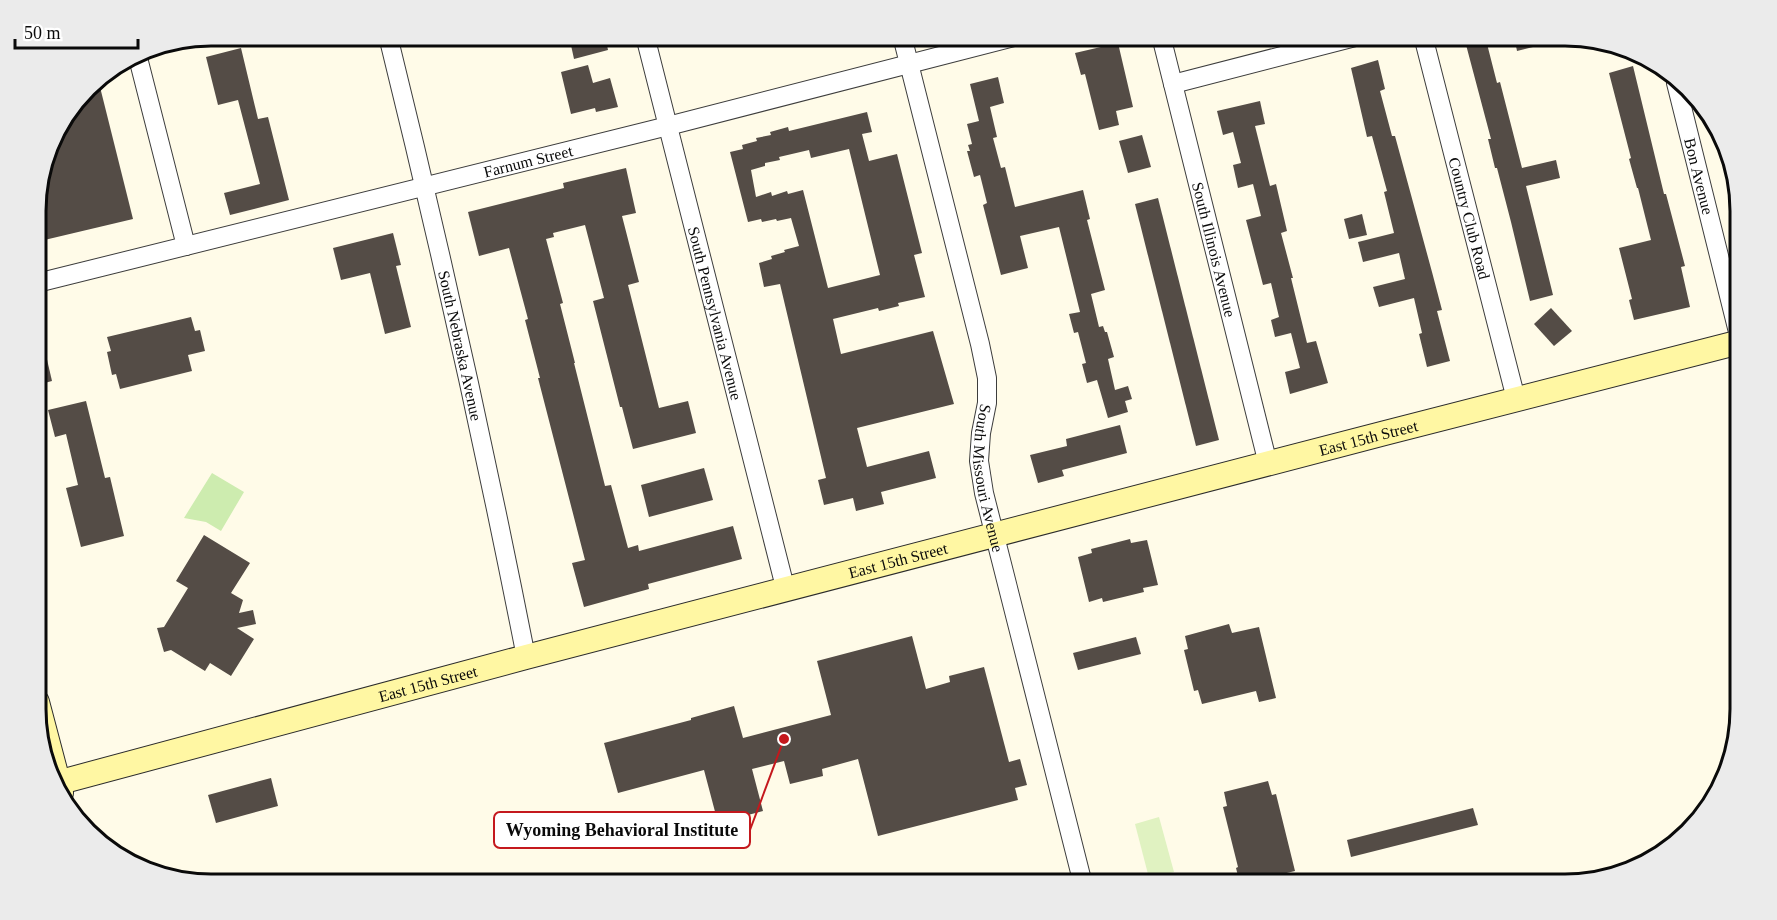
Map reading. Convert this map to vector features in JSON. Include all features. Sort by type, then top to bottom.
[{"type":"main road","name":"East 15th Street","points":[[66,784],[526,657],[1730,344]]},
{"type":"street","name":"South Missouri Avenue","points":[[905,46],[981,344],[987,378],[987,403],[979,460],[984,493],[1080,873]]},
{"type":"street","name":"Farnum Street","points":[[47,281],[977,46]]},
{"type":"street","name":"South Illinois Avenue","points":[[1164,46],[1268,464]]},
{"type":"street","points":[[1173,84],[1320,46]]},
{"type":"street","name":"Country Club Road","points":[[1426,46],[1516,399]]},
{"type":"street","name":"South Nebraska Avenue","points":[[391,47],[425,186],[496,508],[526,657]]},
{"type":"street","name":"South Pennsylvania Avenue","points":[[648,47],[786,591]]},
{"type":"street","points":[[139,64],[186,246]]},
{"type":"street","name":"Bon Avenue","points":[[1678,92],[1730,301]]},
{"type":"green space","points":[[212,473],[244,492],[221,531],[206,522],[184,518]]},
{"type":"green space","points":[[1159,817],[1174,872],[1148,873],[1135,824]]},
{"type":"building","points":[[1104,46],[1119,46],[1133,107],[1116,111],[1119,125],[1099,130],[1085,74],[1081,75],[1075,53]]},
{"type":"building","points":[[1466,46],[1488,46],[1497,83],[1500,82],[1522,168],[1556,160],[1560,178],[1526,186],[1553,295],[1530,301],[1488,139],[1491,139]]},
{"type":"building","points":[[1516,46],[1537,46],[1517,51]]},
{"type":"building","points":[[571,47],[607,47],[608,50],[574,59]]},
{"type":"building","points":[[241,48],[258,119],[268,117],[289,200],[230,215],[224,193],[260,184],[238,100],[218,105],[206,57]]},
{"type":"building","points":[[1378,60],[1385,89],[1380,91],[1392,136],[1395,136],[1442,310],[1437,311],[1450,361],[1427,367],[1414,298],[1379,307],[1373,287],[1405,279],[1399,253],[1363,262],[1358,242],[1394,233],[1384,192],[1387,191],[1372,136],[1367,137],[1351,68]]},
{"type":"building","points":[[588,65],[593,83],[610,78],[618,107],[596,112],[595,108],[571,114],[561,72]]},
{"type":"building","points":[[1633,66],[1664,194],[1666,194],[1685,266],[1681,267],[1690,307],[1634,320],[1629,300],[1632,299],[1619,248],[1651,240],[1609,73]]},
{"type":"building","points":[[998,77],[1004,103],[990,107],[997,137],[993,138],[1001,168],[1005,167],[1015,207],[1083,190],[1090,219],[1087,220],[1105,290],[1091,294],[1099,327],[1103,326],[1107,332],[1114,357],[1108,359],[1115,390],[1128,386],[1132,399],[1125,401],[1128,412],[1108,418],[1097,380],[1087,383],[1082,364],[1086,363],[1078,332],[1074,333],[1069,314],[1080,312],[1059,227],[1020,236],[1028,268],[1001,275],[983,205],[987,203],[980,175],[974,177],[967,151],[970,151],[968,145],[972,144],[967,124],[979,121],[970,84]]},
{"type":"building","points":[[101,90],[133,219],[47,239],[48,190],[59,149],[81,111]]},
{"type":"building","points":[[1260,101],[1265,124],[1255,126],[1270,186],[1276,184],[1287,231],[1281,233],[1293,278],[1291,278],[1307,343],[1316,341],[1328,383],[1290,394],[1285,372],[1300,368],[1291,333],[1275,337],[1271,320],[1279,317],[1271,283],[1263,285],[1246,220],[1261,216],[1253,184],[1238,188],[1233,165],[1241,163],[1233,132],[1223,135],[1217,111]]},
{"type":"building","points":[[867,112],[872,132],[862,134],[869,161],[897,154],[922,253],[914,255],[925,297],[898,303],[899,306],[879,311],[878,308],[833,319],[841,354],[933,331],[954,404],[857,428],[867,467],[929,451],[936,478],[881,492],[884,504],[856,511],[853,498],[824,505],[818,480],[826,478],[780,284],[764,287],[759,263],[772,259],[771,256],[785,252],[784,250],[799,246],[791,218],[748,222],[730,152],[743,149],[742,145],[757,141],[756,138],[771,135],[770,132],[788,127],[789,131]],"holes":[[[849,149],[880,275],[828,288],[803,190],[788,194],[787,191],[772,196],[771,192],[756,197],[751,170],[765,166],[765,163],[780,160],[779,157],[809,150],[811,158]]]},
{"type":"building","points":[[1142,135],[1151,167],[1128,173],[1119,141]]},
{"type":"building","points":[[626,168],[636,213],[622,216],[639,282],[628,285],[659,408],[688,401],[696,433],[633,449],[593,301],[604,298],[585,225],[553,233],[554,237],[546,239],[605,486],[611,485],[628,548],[638,545],[639,551],[733,526],[742,559],[648,584],[649,589],[584,607],[572,563],[585,560],[538,378],[540,378],[525,320],[528,319],[509,248],[479,256],[468,212],[564,188],[563,183]]},
{"type":"building","points":[[1158,198],[1219,440],[1196,446],[1135,204]]},
{"type":"building","points":[[1362,214],[1367,235],[1349,239],[1344,219]]},
{"type":"building","points":[[393,233],[401,265],[396,266],[411,327],[385,334],[370,273],[341,280],[333,248]]},
{"type":"building","points":[[1551,308],[1572,331],[1554,346],[1534,324]]},
{"type":"building","points":[[191,317],[195,331],[200,330],[205,351],[188,355],[192,371],[120,389],[116,374],[112,375],[107,352],[111,351],[107,337]]},
{"type":"building","points":[[47,358],[52,381],[47,382]]},
{"type":"building","points":[[86,401],[105,478],[110,477],[124,536],[81,547],[66,488],[78,485],[66,434],[55,437],[48,410]]},
{"type":"building","points":[[1120,425],[1127,453],[1062,470],[1064,476],[1038,483],[1030,455],[1067,446],[1066,439]]},
{"type":"building","points":[[704,468],[713,500],[649,517],[641,485]]},
{"type":"building","points":[[204,535],[250,563],[231,593],[243,600],[239,613],[253,610],[256,624],[237,628],[254,639],[231,676],[210,663],[205,671],[171,650],[164,652],[157,628],[164,627],[188,588],[176,581]]},
{"type":"building","points":[[1130,539],[1131,543],[1147,540],[1158,585],[1143,588],[1144,592],[1103,602],[1102,598],[1089,602],[1078,557],[1092,553],[1091,549]]},
{"type":"building","points":[[1229,624],[1232,633],[1259,627],[1276,698],[1259,702],[1256,691],[1202,704],[1198,690],[1194,691],[1184,650],[1188,649],[1185,636]]},
{"type":"building","points":[[912,636],[926,689],[950,682],[949,676],[984,667],[1009,762],[1020,759],[1027,785],[1015,788],[1018,800],[878,836],[858,759],[822,769],[823,776],[790,784],[784,761],[752,769],[763,811],[718,823],[704,770],[618,793],[604,743],[734,706],[743,738],[831,715],[817,661]]},
{"type":"building","points":[[1136,637],[1141,654],[1078,670],[1073,653]]},
{"type":"building","points":[[271,778],[278,806],[216,823],[208,795]]},
{"type":"building","points":[[1268,781],[1272,795],[1276,794],[1295,871],[1286,873],[1237,873],[1236,868],[1238,867],[1223,807],[1227,806],[1224,792]]},
{"type":"building","points":[[1473,808],[1478,825],[1351,857],[1347,840]]},
{"type":"place","name":"Wyoming Behavioral Institute","points":[[784,739]]}]
